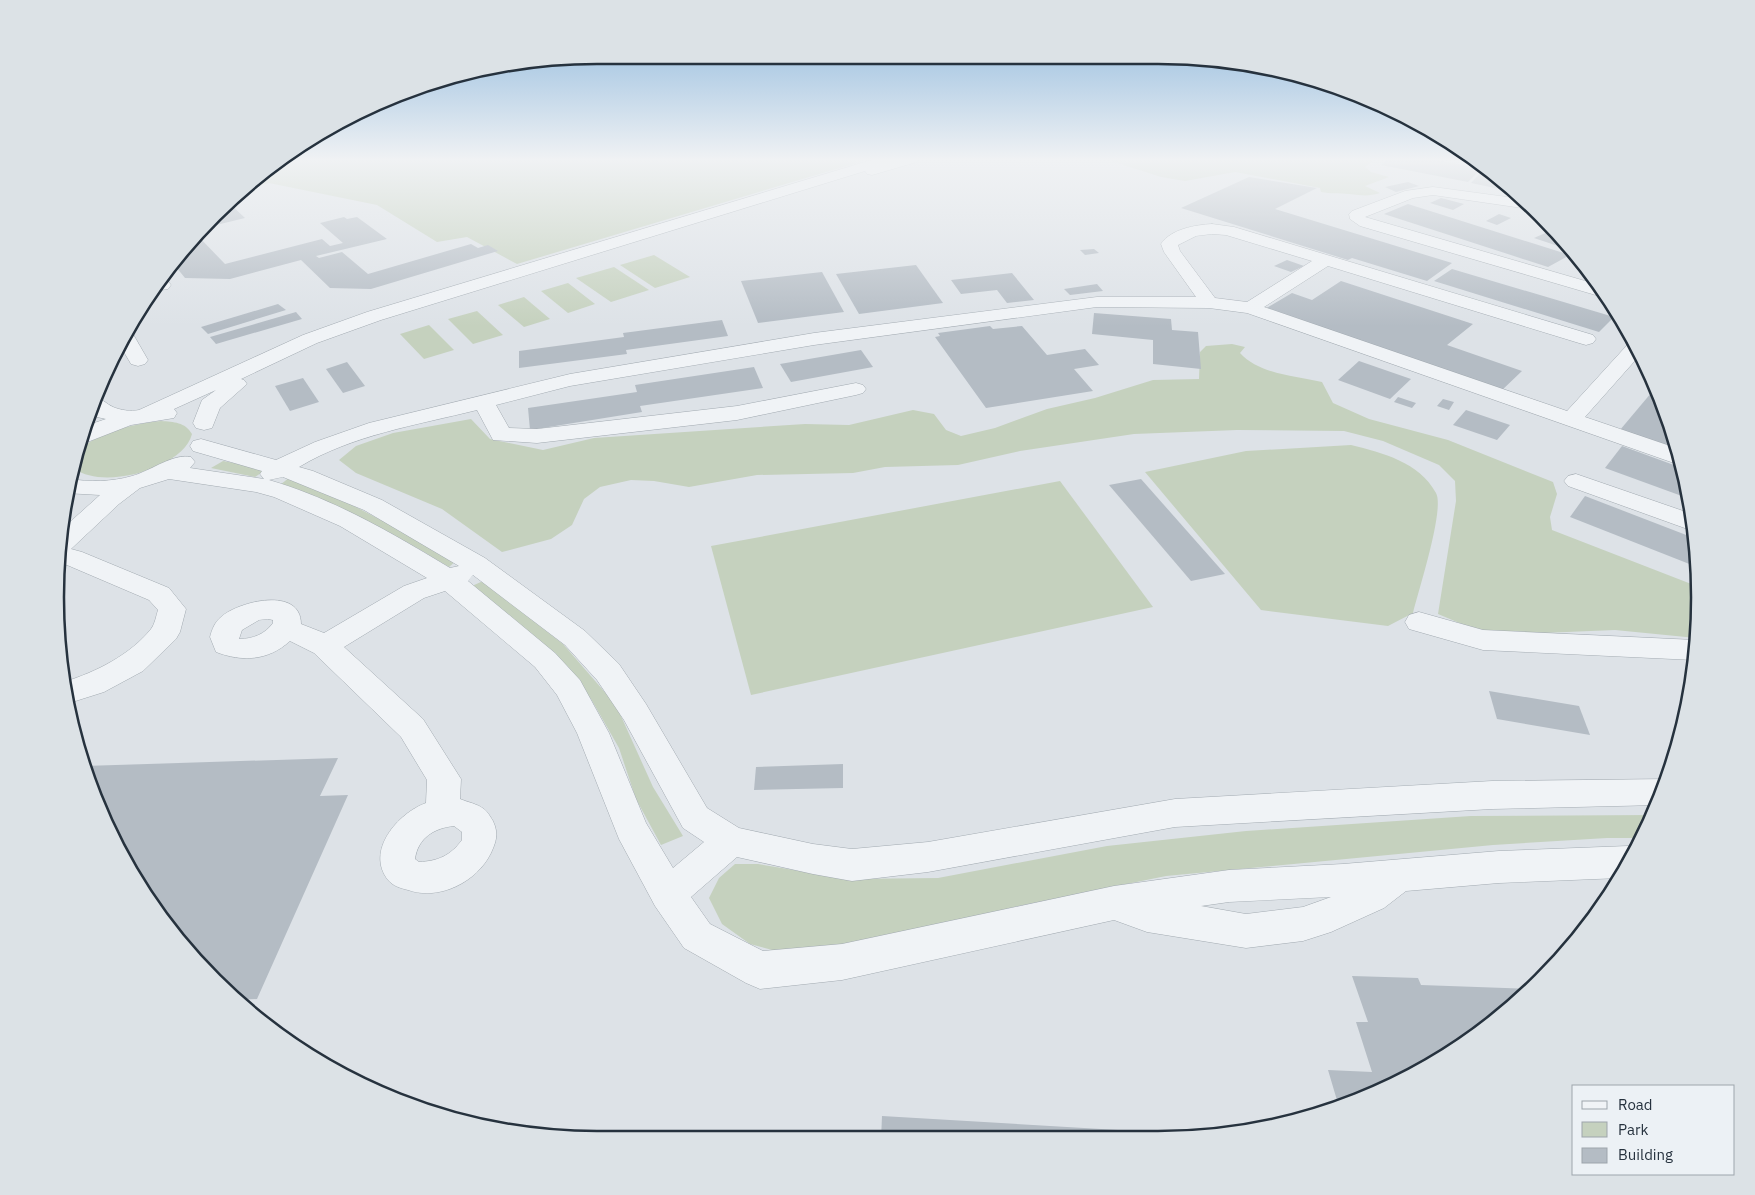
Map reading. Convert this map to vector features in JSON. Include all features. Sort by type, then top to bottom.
[{"type":"lane","points":[[90,432],[102,426],[139,416],[310,340],[374,316],[706,215]]},
{"type":"lane","points":[[75,488],[106,488],[131,483],[166,471],[181,463],[203,435],[210,405],[231,388],[271,365],[385,321],[730,215]]},
{"type":"lane","points":[[1357,215],[1358,219],[1366,223],[1592,288]]},
{"type":"lane","points":[[1209,303],[1172,252],[1169,244],[1181,235],[1197,229],[1214,228],[1228,230],[1586,339]]},
{"type":"lane","points":[[1250,308],[1326,260]]},
{"type":"lane","points":[[166,471],[269,477],[299,457],[349,437],[570,380],[814,339],[1038,308],[1097,302],[1209,303],[1250,308],[1672,454]]},
{"type":"lane","points":[[129,343],[138,360]]},
{"type":"lane","points":[[1571,420],[1631,352]]},
{"type":"lane","points":[[483,401],[501,435],[537,436],[737,413],[856,389]]},
{"type":"lane","points":[[99,407],[105,412],[139,416],[183,414],[196,417],[203,435],[269,477],[284,492],[349,521],[396,547],[463,572],[575,638],[608,672],[635,712],[695,818],[731,841],[813,859],[852,865],[928,857],[1175,813],[1492,795],[1655,791]]},
{"type":"lane","points":[[1576,481],[1686,521]]},
{"type":"lane","points":[[67,539],[110,499],[131,483]]},
{"type":"lane","points":[[66,557],[159,594],[172,608],[166,632],[133,663],[93,684],[72,691]]},
{"type":"lane","points":[[330,651],[429,602],[463,572]]},
{"type":"lane","points":[[463,572],[569,688],[594,733],[631,829],[668,894],[697,936],[760,970],[842,962],[1114,903],[1147,915],[1246,931],[1304,924],[1331,915],[1371,896],[1399,875],[1499,867],[1621,862]]},
{"type":"lane","points":[[1419,622],[1483,640],[1688,650]]},
{"type":"lane","points":[[285,629],[306,636],[330,651],[412,728],[444,779],[442,813]]},
{"type":"lane","points":[[668,894],[731,841]]},
{"type":"green space","points":[[393,215],[683,215],[517,264],[467,237],[437,242]]},
{"type":"green space","points":[[654,255],[690,277],[655,288],[620,265]]},
{"type":"green space","points":[[614,267],[649,290],[611,302],[576,278]]},
{"type":"green space","points":[[568,283],[595,304],[568,313],[541,291]]},
{"type":"green space","points":[[524,297],[550,319],[524,327],[498,305]]},
{"type":"green space","points":[[477,311],[503,335],[473,344],[448,319]]},
{"type":"green space","points":[[429,325],[454,350],[424,359],[400,334]]},
{"type":"green space","points":[[1232,344],[1245,347],[1240,353],[1257,366],[1278,373],[1322,382],[1333,403],[1369,419],[1448,440],[1553,482],[1557,494],[1550,517],[1552,530],[1691,584],[1690,637],[1615,630],[1519,634],[1476,630],[1438,614],[1456,501],[1455,481],[1439,465],[1383,441],[1344,431],[1237,430],[1134,434],[1020,451],[958,465],[885,467],[853,473],[757,475],[689,487],[654,481],[631,480],[600,487],[584,499],[572,525],[551,539],[502,552],[442,509],[356,473],[339,460],[356,446],[393,433],[471,419],[490,439],[543,450],[594,438],[805,424],[849,425],[913,410],[934,414],[946,430],[961,436],[995,428],[1047,409],[1095,398],[1153,380],[1199,379],[1200,352],[1206,346]]},
{"type":"green space","points":[[161,421],[175,422],[186,427],[192,434],[186,446],[174,457],[158,466],[141,472],[104,477],[88,475],[79,471],[86,446],[107,433]]},
{"type":"green space","points":[[1351,445],[1399,460],[1410,466],[1429,482],[1436,493],[1438,502],[1434,532],[1413,613],[1388,626],[1261,610],[1145,472],[1246,451]]},
{"type":"green space","points":[[223,461],[267,469],[255,477],[211,468]]},
{"type":"green space","points":[[290,477],[335,496],[457,560],[449,567],[409,543],[345,510],[280,485]]},
{"type":"green space","points":[[1060,481],[1153,607],[751,695],[711,546]]},
{"type":"green space","points":[[483,581],[563,644],[616,705],[653,787],[683,836],[661,845],[636,799],[619,748],[591,699],[549,650],[472,586]]},
{"type":"green space","points":[[1645,815],[1634,838],[1493,845],[1166,876],[1014,907],[870,946],[787,954],[750,944],[722,924],[709,898],[719,878],[735,864],[758,864],[848,879],[938,878],[1107,846],[1246,831],[1471,816]]},
{"type":"building","points":[[226,215],[242,215],[245,218],[215,225]]},
{"type":"building","points":[[1203,215],[1294,215],[1452,263],[1427,281],[1352,258],[1348,260]]},
{"type":"building","points":[[1386,215],[1442,215],[1565,253],[1567,256],[1548,267]]},
{"type":"building","points":[[1498,215],[1511,218],[1497,225],[1486,221]]},
{"type":"building","points":[[344,217],[347,219],[357,217],[387,239],[316,256],[319,258],[342,252],[368,274],[471,244],[478,248],[488,245],[498,251],[371,289],[330,288],[301,260],[230,279],[185,278],[177,269],[202,240],[225,264],[322,239],[330,246],[343,243],[320,223]]},
{"type":"building","points":[[1547,233],[1559,246],[1534,238]]},
{"type":"building","points":[[1094,249],[1099,253],[1085,255],[1080,250]]},
{"type":"building","points":[[1287,260],[1304,266],[1291,272],[1274,266]]},
{"type":"building","points":[[916,265],[943,303],[859,314],[836,274]]},
{"type":"building","points":[[1452,269],[1610,316],[1612,319],[1599,332],[1434,281]]},
{"type":"building","points":[[822,272],[844,312],[758,323],[741,281]]},
{"type":"building","points":[[1012,273],[1034,300],[1007,303],[997,290],[961,294],[951,280]]},
{"type":"building","points":[[1341,281],[1473,324],[1447,345],[1522,371],[1500,392],[1265,309],[1292,293],[1312,300]]},
{"type":"building","points":[[1097,284],[1103,291],[1070,295],[1064,289]]},
{"type":"building","points":[[278,304],[286,310],[208,334],[201,327]]},
{"type":"building","points":[[296,312],[302,319],[216,344],[210,337]]},
{"type":"building","points":[[1094,313],[1171,319],[1172,330],[1198,332],[1201,369],[1153,364],[1153,340],[1092,334]]},
{"type":"building","points":[[722,320],[728,336],[626,350],[627,354],[519,368],[519,351],[624,337],[623,333]]},
{"type":"building","points":[[990,326],[993,329],[1022,326],[1047,355],[1085,349],[1099,365],[1074,369],[1093,391],[986,408],[935,337],[940,336],[938,333]]},
{"type":"building","points":[[861,350],[873,367],[791,382],[780,364]]},
{"type":"building","points":[[1359,361],[1411,379],[1390,399],[1338,380]]},
{"type":"building","points":[[347,362],[365,386],[343,393],[326,369]]},
{"type":"building","points":[[754,367],[763,388],[640,406],[642,412],[530,430],[528,408],[637,392],[635,385]]},
{"type":"building","points":[[303,378],[319,402],[290,411],[275,386]]},
{"type":"building","points":[[1651,393],[1669,447],[1620,430]]},
{"type":"building","points":[[1398,397],[1416,403],[1412,408],[1394,402]]},
{"type":"building","points":[[1443,399],[1454,402],[1449,410],[1437,406]]},
{"type":"building","points":[[1466,410],[1510,425],[1497,440],[1453,425]]},
{"type":"building","points":[[1622,446],[1674,465],[1681,496],[1605,468]]},
{"type":"building","points":[[1141,479],[1225,574],[1191,581],[1109,485]]},
{"type":"building","points":[[1585,496],[1688,536],[1690,564],[1570,517]]},
{"type":"building","points":[[1489,691],[1579,706],[1590,735],[1497,719]]},
{"type":"building","points":[[338,758],[320,796],[348,795],[257,999],[247,999],[220,975],[174,922],[154,894],[119,834],[104,802],[91,766]]},
{"type":"building","points":[[843,764],[843,788],[754,790],[756,767]]},
{"type":"building","points":[[1352,976],[1418,978],[1421,985],[1520,989],[1482,1021],[1424,1060],[1362,1091],[1337,1100],[1328,1070],[1372,1072],[1356,1022],[1368,1022]]},
{"type":"building","points":[[882,1116],[1135,1131],[881,1131]]}]
